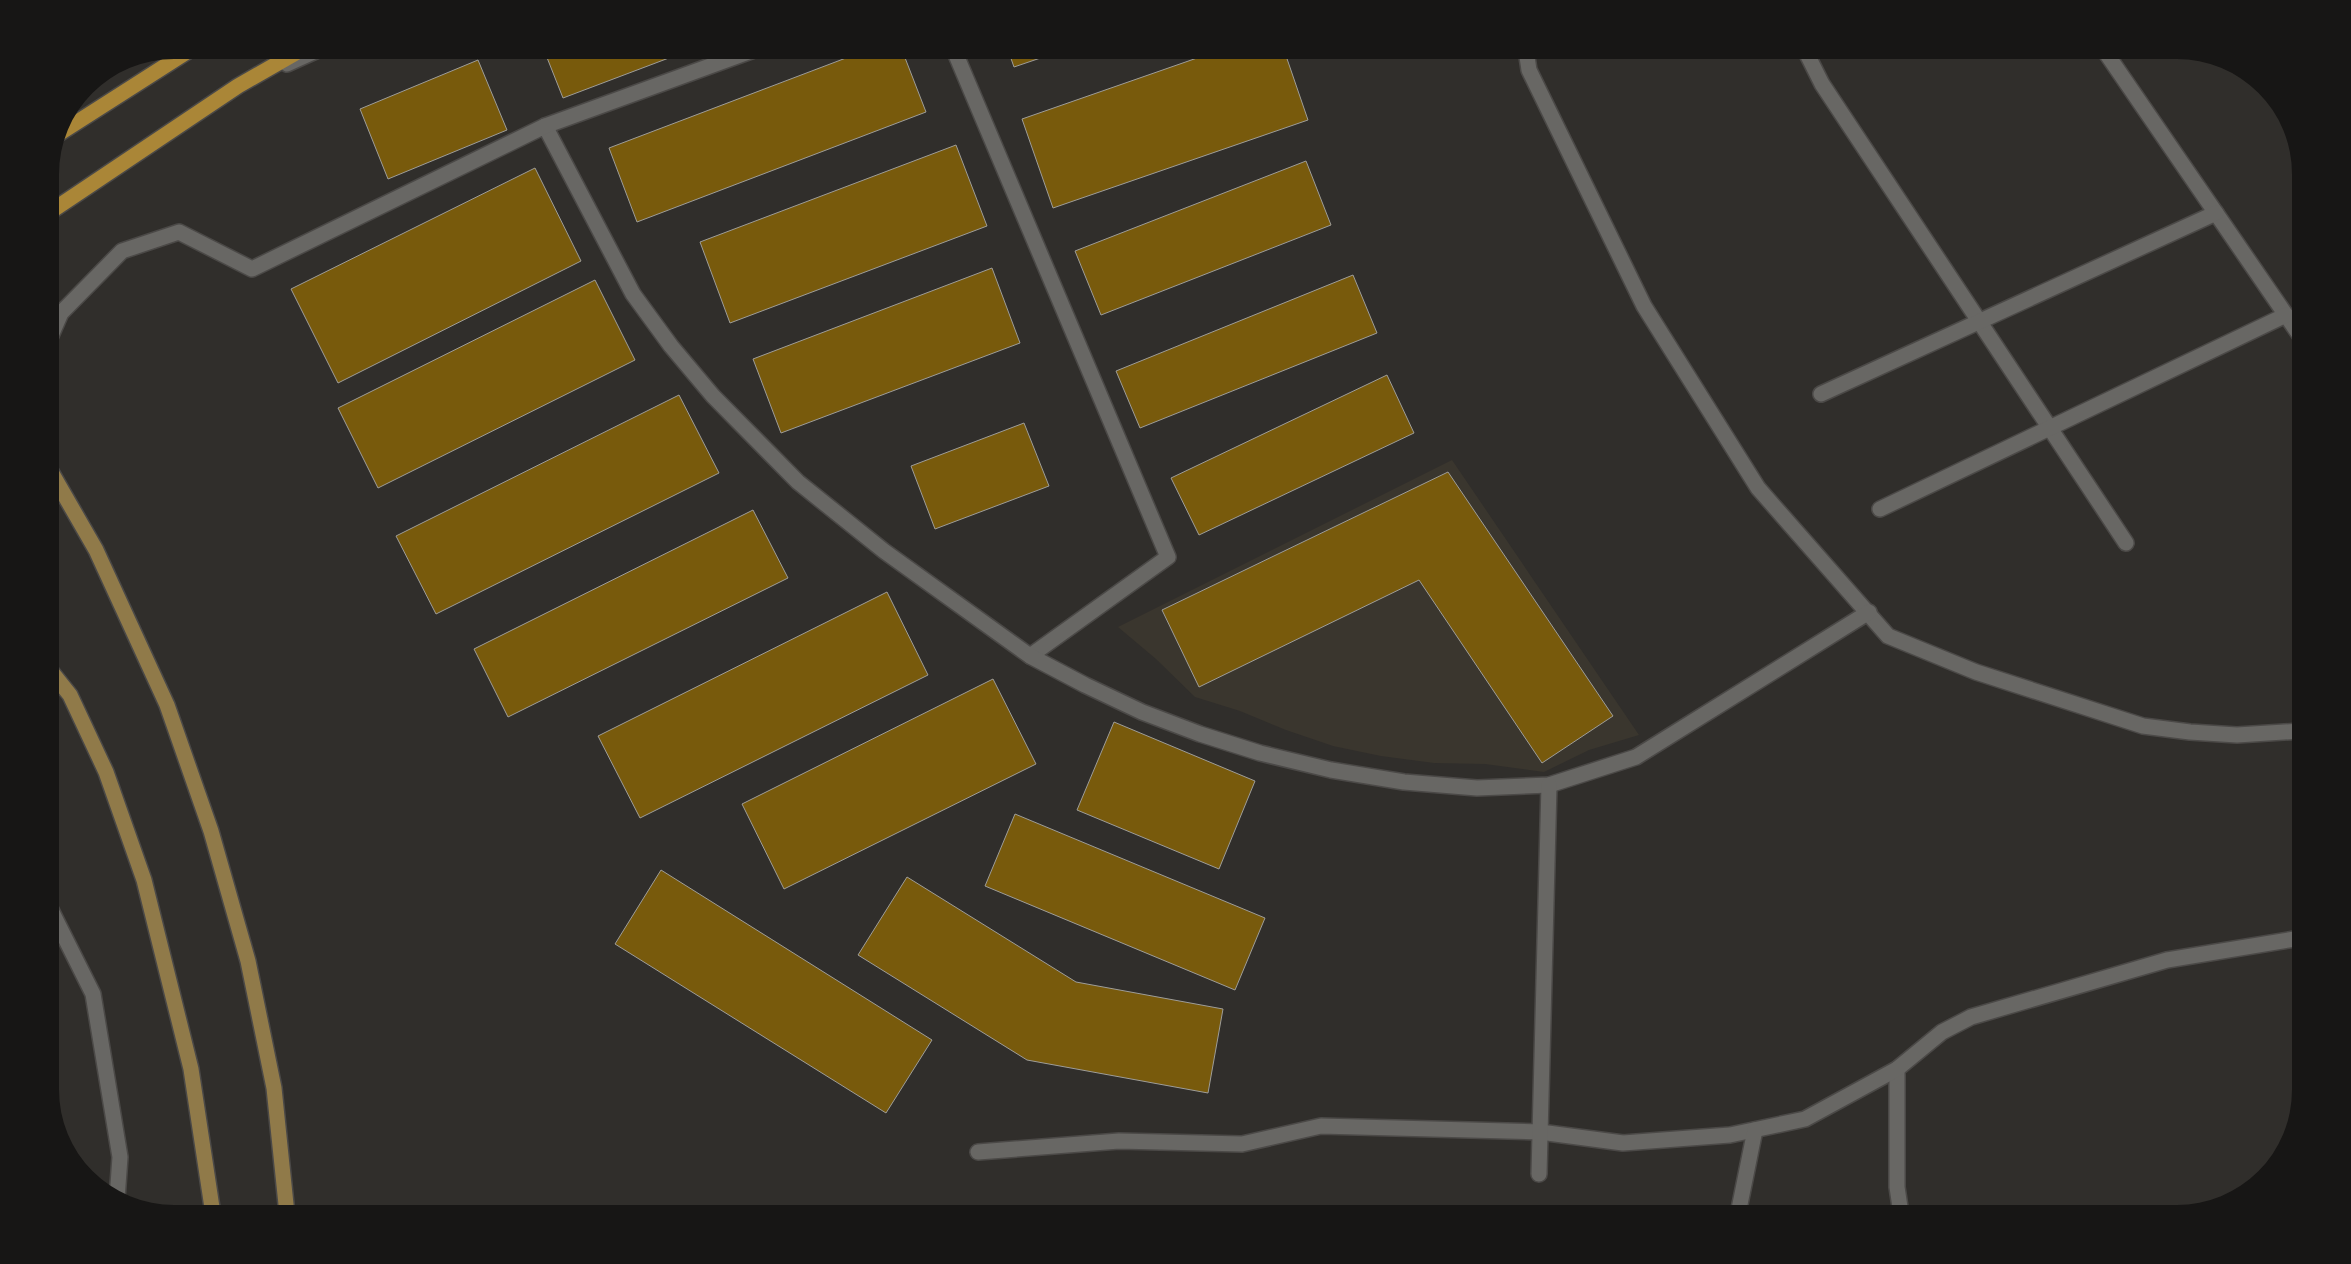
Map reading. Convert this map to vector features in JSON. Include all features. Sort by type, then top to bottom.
[{"type":"highway","points":[[68,128],[176,59]]},
{"type":"highway","points":[[59,206],[238,86],[286,59]]},
{"type":"main road","points":[[59,486],[96,550],[167,705],[211,832],[248,962],[274,1088],[286,1205]]},
{"type":"main road","points":[[59,682],[70,696],[106,772],[144,880],[191,1069],[212,1205]]},
{"type":"street","points":[[238,86],[298,59]]},
{"type":"street","points":[[59,318],[61,313],[122,251],[179,232],[252,270],[545,126],[729,59]]},
{"type":"street","points":[[958,59],[1168,557],[1030,656]]},
{"type":"street","points":[[1527,59],[1529,70],[1644,306],[1758,488],[1869,612],[1888,636],[1976,672],[2143,726],[2237,735],[2292,732]]},
{"type":"street","points":[[1810,59],[1822,84],[2126,543]]},
{"type":"street","points":[[2110,59],[2292,324]]},
{"type":"street","points":[[545,126],[633,294],[713,396],[778,462],[840,517],[1030,656],[1142,712],[1200,734],[1269,755],[1332,770],[1404,782],[1477,788],[1549,785],[1636,757],[1869,612]]},
{"type":"street","points":[[1821,394],[2216,213]]},
{"type":"street","points":[[1880,509],[2286,315]]},
{"type":"street","points":[[1540,1174],[1549,785]]},
{"type":"street","points":[[59,926],[93,994],[120,1157],[117,1190]]},
{"type":"street","points":[[978,1152],[1118,1141],[1242,1144],[1320,1126],[1540,1132],[1623,1144],[1730,1135],[1805,1119],[1897,1069],[1942,1032],[1971,1017],[2167,960],[2292,939]]},
{"type":"street","points":[[1897,1069],[1897,1187],[1900,1205]]},
{"type":"street","points":[[1740,1205],[1755,1130]]},
{"type":"shaded area","points":[[1452,460],[1639,735],[1589,750],[1544,772],[1485,764],[1434,763],[1381,756],[1333,746],[1286,730],[1240,711],[1195,697],[1156,659],[1118,627]]},
{"type":"building","points":[[548,59],[666,59],[563,98]]},
{"type":"building","points":[[843,59],[905,59],[926,112],[637,222],[609,148]]},
{"type":"building","points":[[1011,59],[1038,59],[1014,67]]},
{"type":"building","points":[[1194,59],[1287,59],[1308,120],[1053,208],[1022,119]]},
{"type":"building","points":[[478,60],[507,130],[388,179],[360,109]]},
{"type":"building","points":[[956,145],[987,226],[730,323],[700,242]]},
{"type":"building","points":[[1306,161],[1331,225],[1101,315],[1075,251]]},
{"type":"building","points":[[535,168],[581,261],[338,383],[291,289]]},
{"type":"building","points":[[992,268],[1020,343],[781,433],[753,359]]},
{"type":"building","points":[[1353,275],[1377,333],[1140,428],[1116,371]]},
{"type":"building","points":[[595,280],[635,360],[378,488],[338,408]]},
{"type":"building","points":[[1387,375],[1414,433],[1199,535],[1171,478]]},
{"type":"building","points":[[679,395],[719,473],[436,614],[396,536]]},
{"type":"building","points":[[1024,423],[1049,486],[935,529],[911,466]]},
{"type":"building","points":[[1448,472],[1613,716],[1542,763],[1419,580],[1199,687],[1162,610]]},
{"type":"building","points":[[753,510],[788,578],[508,717],[474,649]]},
{"type":"building","points":[[887,592],[928,675],[640,818],[598,736]]},
{"type":"building","points":[[993,679],[1036,764],[784,889],[742,804]]},
{"type":"building","points":[[1114,722],[1255,781],[1219,869],[1077,810]]},
{"type":"building","points":[[1015,814],[1265,918],[1235,990],[985,886]]},
{"type":"building","points":[[661,870],[932,1040],[886,1113],[615,944]]},
{"type":"building","points":[[907,877],[1076,982],[1223,1009],[1208,1093],[1027,1060],[858,955]]}]
